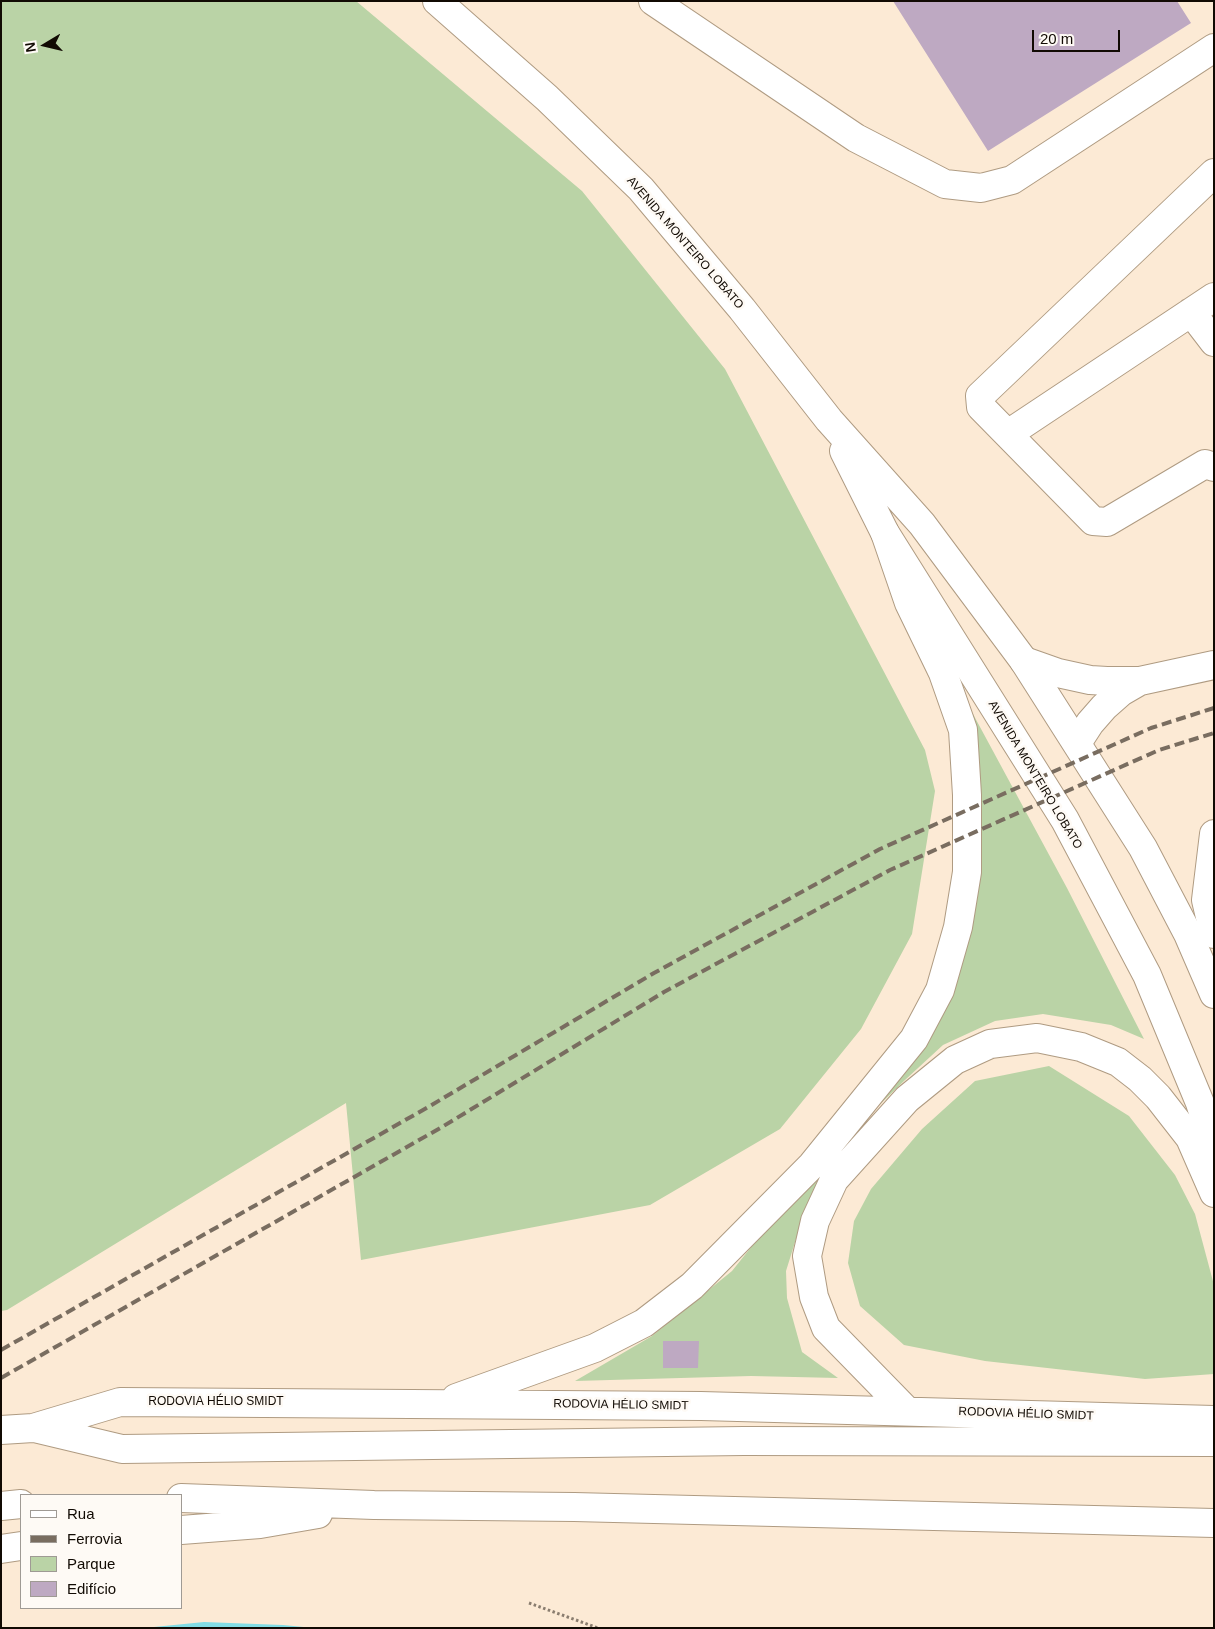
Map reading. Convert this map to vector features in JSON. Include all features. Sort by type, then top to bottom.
[{"type":"main road","name":"AVENIDA MONTEIRO LOBATO","points":[[436,1],[547,98],[641,189],[742,309],[829,420],[922,524],[1024,661],[1143,848],[1188,934],[1214,994]]},
{"type":"main road","points":[[652,1],[856,138],[945,184],[981,188],[1012,180],[1214,48]]},
{"type":"main road","points":[[1214,174],[980,396],[982,408],[1093,521],[1107,522],[1205,464],[1214,467]]},
{"type":"main road","points":[[1008,434],[1214,297]]},
{"type":"main road","points":[[1191,312],[1214,342]]},
{"type":"main road","name":"AVENIDA MONTEIRO LOBATO","points":[[829,420],[885,533],[1065,820],[1147,975],[1200,1104],[1214,1145]]},
{"type":"main road","points":[[440,1404],[595,1348],[644,1323],[692,1286],[812,1165],[914,1039],[940,990],[958,927],[967,872],[967,796],[963,730],[943,673],[909,603],[885,533]]},
{"type":"main road","points":[[1024,661],[1058,673],[1090,680],[1140,681],[1214,665]]},
{"type":"main road","points":[[1077,743],[1090,723],[1104,707],[1121,692],[1140,681]]},
{"type":"main road","points":[[1214,834],[1206,900],[1214,934]]},
{"type":"main road","points":[[907,1411],[826,1328],[814,1297],[807,1256],[815,1221],[834,1180],[907,1099],[955,1060],[990,1044],[1037,1038],[1081,1047],[1118,1062],[1140,1079],[1158,1097],[1190,1138],[1214,1193]]},
{"type":"main road","name":"RODOVIA HÉLIO SMIDT","points":[[1,1430],[33,1428],[120,1402],[701,1406],[1214,1420]]},
{"type":"main road","name":"RODOVIA HÉLIO SMIDT","points":[[33,1428],[122,1449],[744,1441],[1209,1444]]},
{"type":"main road","points":[[182,1498],[374,1505],[1206,1519]]},
{"type":"main road","points":[[1,1506],[20,1504]]},
{"type":"main road","points":[[182,1530],[260,1524],[374,1505]]},
{"type":"main road","points":[[1,1549],[20,1546]]},
{"type":"path","points":[[529,1603],[598,1628]]},
{"type":"green space","points":[[1,1],[356,1],[582,191],[725,369],[925,750],[935,791],[912,934],[861,1029],[780,1129],[650,1205],[361,1260],[346,1103],[7,1310],[1,1311]]},
{"type":"green space","points":[[960,690],[1067,888],[1144,1039],[1111,1025],[1043,1014],[995,1021],[943,1045],[873,1111],[836,1155],[822,1178],[800,1226],[786,1271],[787,1298],[802,1352],[838,1378],[751,1376],[575,1381],[652,1336],[732,1271],[829,1150],[880,1092],[974,893],[981,844],[978,795]]},
{"type":"green space","points":[[1049,1066],[1129,1116],[1175,1175],[1195,1214],[1214,1285],[1214,1374],[1145,1379],[985,1361],[904,1345],[860,1306],[848,1263],[854,1221],[871,1189],[922,1129],[975,1081]]},
{"type":"water","points":[[204,1622],[283,1625],[314,1628],[144,1628]]},
{"type":"building","points":[[893,1],[1177,1],[1191,23],[988,151]]},
{"type":"building","points":[[663,1341],[699,1341],[698,1368],[663,1368]]},
{"type":"railway","points":[[1,1350],[430,1106],[654,973],[880,849],[1151,728],[1214,708]]},
{"type":"railway","points":[[1,1378],[442,1127],[664,992],[890,870],[1159,750],[1214,733]]}]
